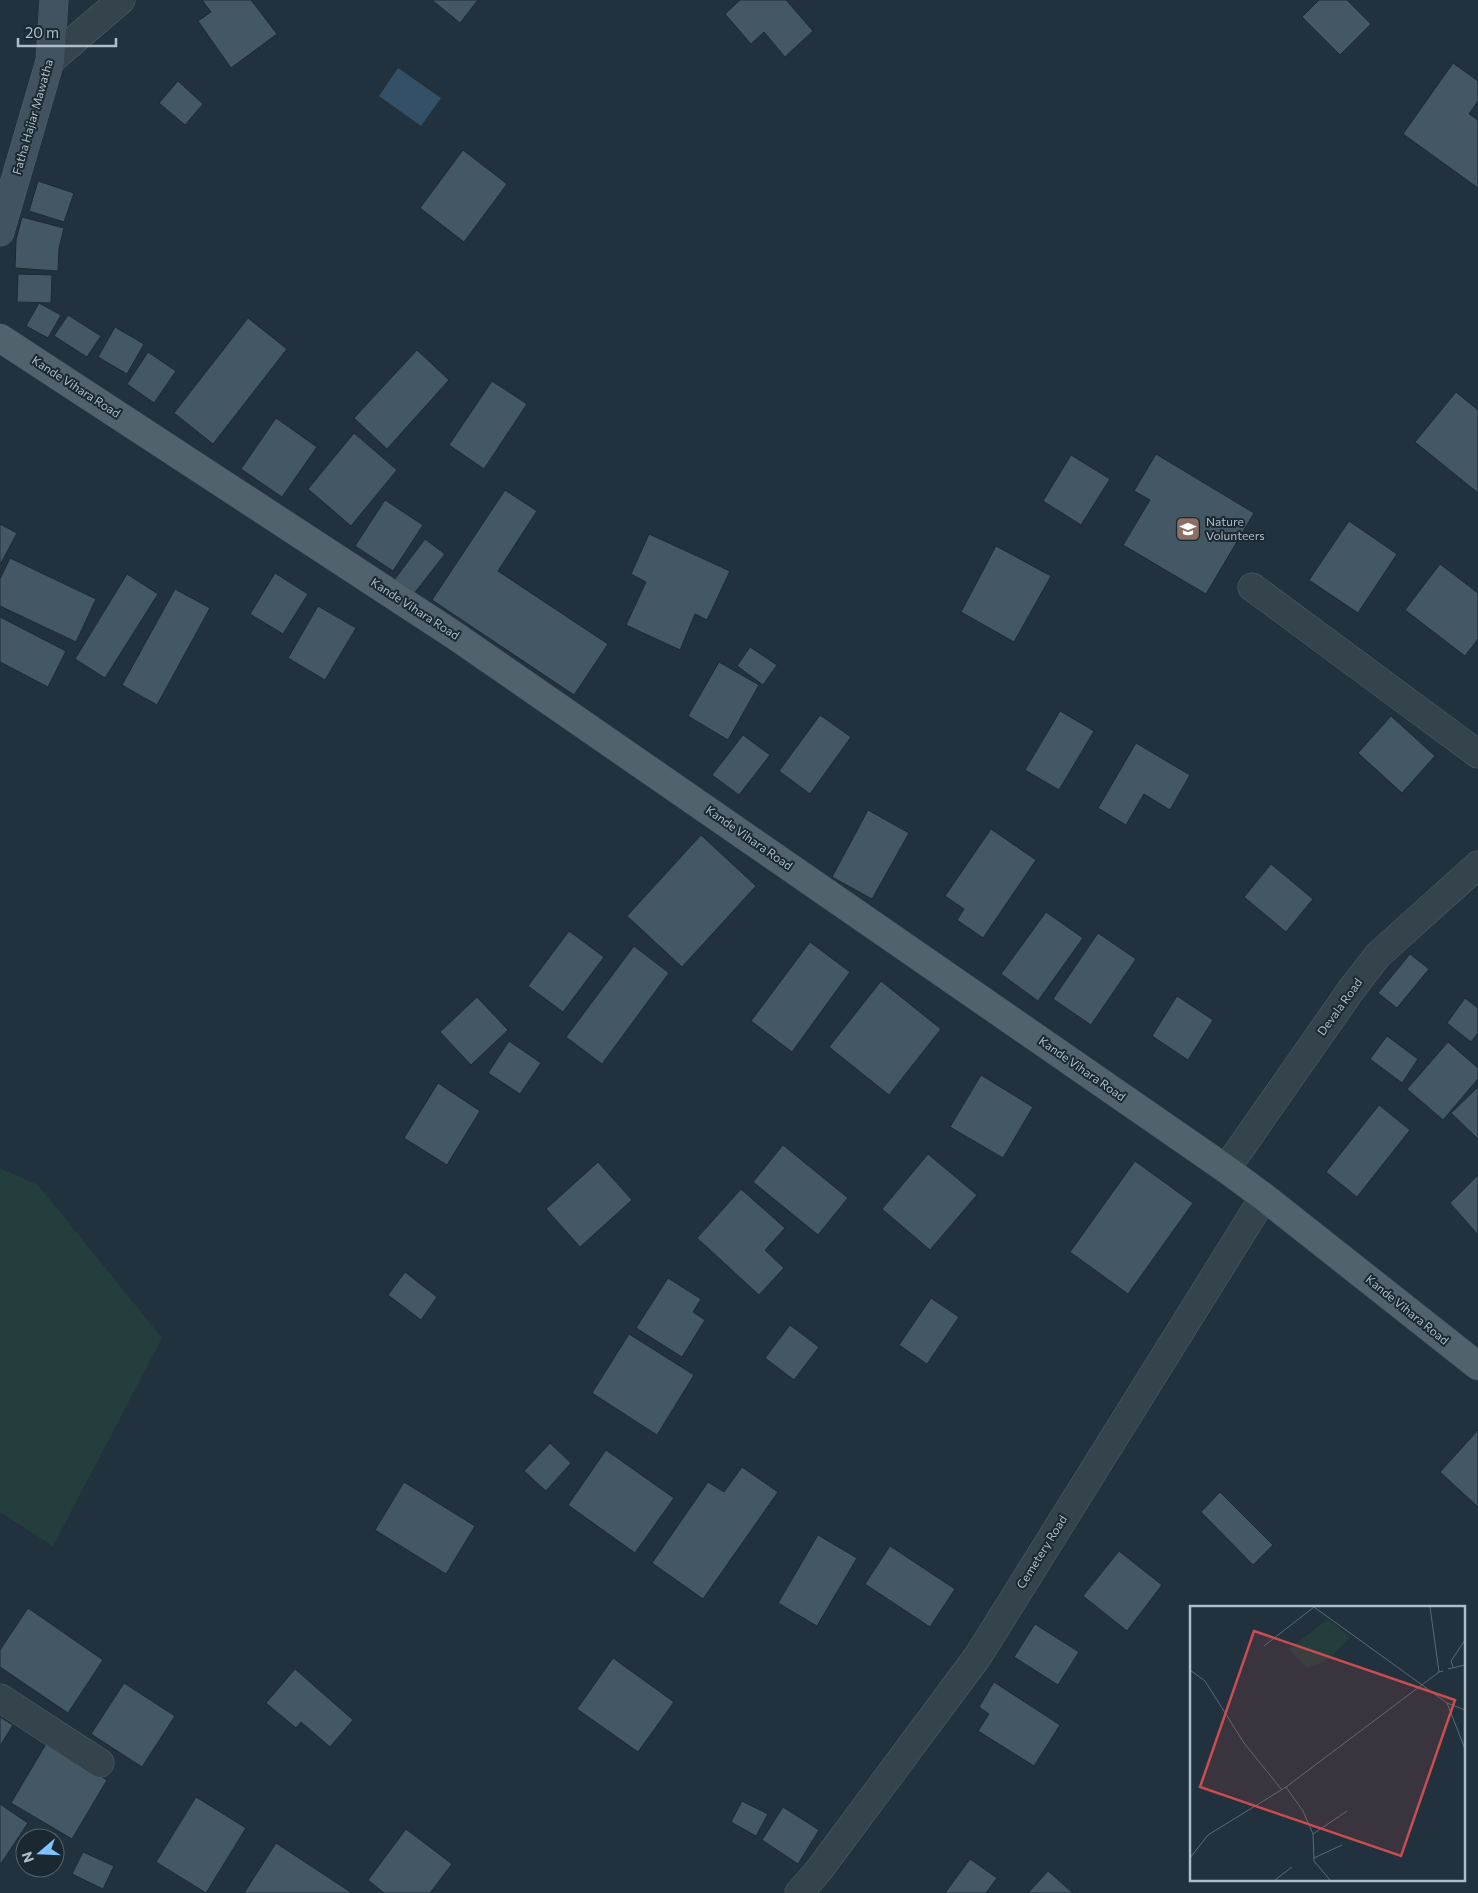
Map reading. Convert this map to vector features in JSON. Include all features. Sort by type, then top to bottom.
[{"type":"main road","name":"Kande Vihara Road","points":[[0,338],[454,635],[1226,1169],[1478,1366]]},
{"type":"street","name":"Fatha Hajiar Mawatha","points":[[0,232],[50,61],[54,0]]},
{"type":"street","points":[[50,61],[121,0]]},
{"type":"street","points":[[1252,587],[1478,754]]},
{"type":"street","name":"Devala Road","points":[[1226,1169],[1351,990],[1378,955],[1478,865]]},
{"type":"street","name":"Cemetery Road","points":[[800,1893],[978,1656],[1264,1197]]},
{"type":"street","points":[[0,1698],[100,1763]]},
{"type":"green space","points":[[0,1168],[38,1185],[162,1338],[53,1546],[0,1512]]},
{"type":"water","points":[[398,68],[441,98],[421,126],[379,96]]},
{"type":"building","points":[[202,0],[251,0],[277,34],[231,68],[198,21],[211,12]]},
{"type":"building","points":[[432,0],[478,0],[460,23]]},
{"type":"building","points":[[740,0],[786,0],[813,31],[785,57],[764,32],[751,44],[725,14]]},
{"type":"building","points":[[1319,0],[1347,0],[1371,24],[1340,55],[1302,17]]},
{"type":"building","points":[[1453,63],[1478,81],[1478,101],[1469,114],[1478,120],[1478,188],[1403,134]]},
{"type":"building","points":[[178,81],[203,104],[185,125],[159,103]]},
{"type":"building","points":[[463,150],[507,184],[464,242],[420,208]]},
{"type":"building","points":[[38,181],[74,193],[64,222],[29,211]]},
{"type":"building","points":[[22,217],[64,228],[59,248],[58,271],[15,268],[16,240]]},
{"type":"building","points":[[18,274],[52,275],[51,303],[17,302]]},
{"type":"building","points":[[39,303],[61,315],[48,338],[26,326]]},
{"type":"building","points":[[68,315],[101,336],[87,357],[54,336]]},
{"type":"building","points":[[248,318],[287,349],[213,444],[174,413]]},
{"type":"building","points":[[115,327],[144,344],[127,374],[98,357]]},
{"type":"building","points":[[417,350],[449,380],[387,449],[354,418]]},
{"type":"building","points":[[148,352],[176,371],[154,403],[127,384]]},
{"type":"building","points":[[492,381],[527,404],[484,469],[449,445]]},
{"type":"building","points":[[1456,392],[1478,410],[1478,493],[1415,442]]},
{"type":"building","points":[[276,418],[317,447],[282,497],[241,469]]},
{"type":"building","points":[[354,433],[397,470],[351,526],[308,489]]},
{"type":"building","name":"Nature Volunteers","points":[[1156,454],[1254,513],[1206,594],[1123,545],[1150,500],[1134,491]]},
{"type":"building","points":[[1071,455],[1110,479],[1081,525],[1043,501]]},
{"type":"building","points":[[505,490],[537,511],[498,571],[608,644],[574,695],[432,600]]},
{"type":"building","points":[[385,500],[423,525],[393,571],[355,546]]},
{"type":"building","points":[[1349,521],[1397,554],[1358,613],[1309,580]]},
{"type":"building","points":[[0,524],[17,533],[0,565]]},
{"type":"building","points":[[649,534],[730,571],[707,620],[695,614],[680,650],[626,625],[646,582],[631,574]]},
{"type":"building","points":[[425,539],[445,554],[413,595],[394,580]]},
{"type":"building","points":[[996,546],[1051,576],[1014,642],[961,612]]},
{"type":"building","points":[[10,558],[96,599],[76,642],[0,606],[0,579]]},
{"type":"building","points":[[1440,564],[1478,593],[1478,639],[1465,656],[1405,610]]},
{"type":"building","points":[[275,573],[308,594],[283,634],[250,614]]},
{"type":"building","points":[[127,574],[158,594],[105,678],[75,659]]},
{"type":"building","points":[[175,589],[210,608],[157,705],[122,685]]},
{"type":"building","points":[[318,606],[356,628],[325,680],[288,658]]},
{"type":"building","points":[[0,617],[66,651],[48,687],[0,662]]},
{"type":"building","points":[[750,647],[777,665],[763,685],[737,666]]},
{"type":"building","points":[[719,662],[759,685],[728,740],[688,716]]},
{"type":"building","points":[[1060,711],[1094,731],[1059,790],[1025,770]]},
{"type":"building","points":[[820,715],[851,737],[810,794],[779,771]]},
{"type":"building","points":[[1391,716],[1435,756],[1402,793],[1358,753]]},
{"type":"building","points":[[743,735],[770,755],[739,795],[712,775]]},
{"type":"building","points":[[1136,743],[1190,775],[1170,810],[1144,794],[1126,825],[1098,808]]},
{"type":"building","points":[[868,810],[909,833],[872,899],[832,877]]},
{"type":"building","points":[[991,829],[1036,860],[983,938],[957,920],[964,909],[945,896]]},
{"type":"building","points":[[701,835],[756,886],[682,967],[627,916]]},
{"type":"building","points":[[1271,864],[1313,899],[1286,932],[1244,897]]},
{"type":"building","points":[[1046,912],[1083,938],[1038,1001],[1001,974]]},
{"type":"building","points":[[569,931],[604,957],[563,1012],[528,986]]},
{"type":"building","points":[[1098,933],[1136,959],[1091,1025],[1053,999]]},
{"type":"building","points":[[810,942],[850,972],[792,1052],[751,1021]]},
{"type":"building","points":[[634,946],[669,973],[602,1064],[566,1037]]},
{"type":"building","points":[[1410,954],[1429,969],[1397,1008],[1378,993]]},
{"type":"building","points":[[881,981],[941,1029],[889,1095],[829,1047]]},
{"type":"building","points":[[1177,996],[1213,1020],[1188,1060],[1152,1036]]},
{"type":"building","points":[[477,997],[508,1030],[471,1065],[440,1032]]},
{"type":"building","points":[[1465,998],[1478,1008],[1478,1033],[1471,1042],[1447,1023]]},
{"type":"building","points":[[1387,1036],[1418,1059],[1402,1083],[1370,1059]]},
{"type":"building","points":[[509,1041],[541,1063],[520,1094],[488,1073]]},
{"type":"building","points":[[1448,1042],[1478,1068],[1478,1079],[1443,1120],[1407,1089]]},
{"type":"building","points":[[981,1075],[1033,1107],[1003,1158],[950,1127]]},
{"type":"building","points":[[438,1083],[480,1111],[447,1165],[404,1138]]},
{"type":"building","points":[[1478,1087],[1478,1139],[1451,1113]]},
{"type":"building","points":[[1379,1105],[1410,1130],[1357,1197],[1326,1172]]},
{"type":"building","points":[[783,1145],[848,1198],[818,1235],[753,1182]]},
{"type":"building","points":[[928,1154],[977,1195],[930,1250],[882,1209]]},
{"type":"building","points":[[1135,1161],[1193,1203],[1128,1294],[1070,1252]]},
{"type":"building","points":[[598,1162],[632,1200],[580,1247],[546,1209]]},
{"type":"building","points":[[1478,1175],[1478,1235],[1450,1203]]},
{"type":"building","points":[[741,1189],[785,1228],[765,1250],[784,1268],[759,1295],[697,1238]]},
{"type":"building","points":[[405,1272],[437,1297],[421,1320],[388,1295]]},
{"type":"building","points":[[668,1278],[701,1299],[693,1312],[705,1320],[682,1357],[636,1328]]},
{"type":"building","points":[[931,1298],[959,1317],[927,1364],[899,1345]]},
{"type":"building","points":[[790,1325],[819,1347],[794,1380],[765,1358]]},
{"type":"building","points":[[629,1334],[694,1375],[657,1435],[592,1393]]},
{"type":"building","points":[[1478,1430],[1478,1507],[1440,1472]]},
{"type":"building","points":[[550,1443],[571,1463],[546,1491],[524,1471]]},
{"type":"building","points":[[606,1450],[674,1498],[635,1553],[568,1505]]},
{"type":"building","points":[[742,1467],[778,1492],[703,1599],[652,1563],[708,1482],[724,1492]]},
{"type":"building","points":[[404,1482],[475,1526],[446,1574],[375,1530]]},
{"type":"building","points":[[1220,1492],[1273,1545],[1253,1565],[1201,1512]]},
{"type":"building","points":[[818,1535],[857,1558],[817,1626],[778,1603]]},
{"type":"building","points":[[890,1546],[955,1589],[930,1627],[865,1584]]},
{"type":"building","points":[[1119,1551],[1162,1585],[1127,1631],[1083,1596]]},
{"type":"building","points":[[28,1608],[103,1660],[68,1713],[0,1667],[0,1650]]},
{"type":"building","points":[[1035,1624],[1079,1652],[1058,1685],[1014,1657]]},
{"type":"building","points":[[613,1658],[674,1702],[638,1752],[577,1709]]},
{"type":"building","points":[[295,1669],[353,1720],[330,1747],[301,1722],[296,1728],[266,1703]]},
{"type":"building","points":[[994,1682],[1060,1725],[1034,1766],[978,1731],[989,1714],[979,1707]]},
{"type":"building","points":[[124,1683],[175,1716],[142,1767],[91,1734]]},
{"type":"building","points":[[0,1717],[13,1725],[0,1746]]},
{"type":"building","points":[[46,1744],[107,1780],[72,1839],[65,1835],[65,1828],[53,1828],[11,1803]]},
{"type":"building","points":[[196,1797],[246,1828],[206,1893],[156,1862]]},
{"type":"building","points":[[742,1801],[768,1814],[756,1836],[731,1822]]},
{"type":"building","points":[[0,1804],[28,1823],[25,1828],[15,1828],[15,1842],[0,1865]]},
{"type":"building","points":[[783,1807],[819,1830],[798,1864],[762,1840]]},
{"type":"building","points":[[406,1829],[452,1864],[430,1893],[384,1893],[368,1880]]},
{"type":"building","points":[[276,1843],[352,1893],[244,1893]]},
{"type":"building","points":[[83,1852],[114,1866],[103,1889],[72,1874]]},
{"type":"building","points":[[970,1859],[997,1878],[986,1893],[945,1893]]},
{"type":"building","points":[[1048,1871],[1073,1893],[1028,1893]]},
{"type":"place","name":"Nature Volunteers","points":[[1188,529]]}]
